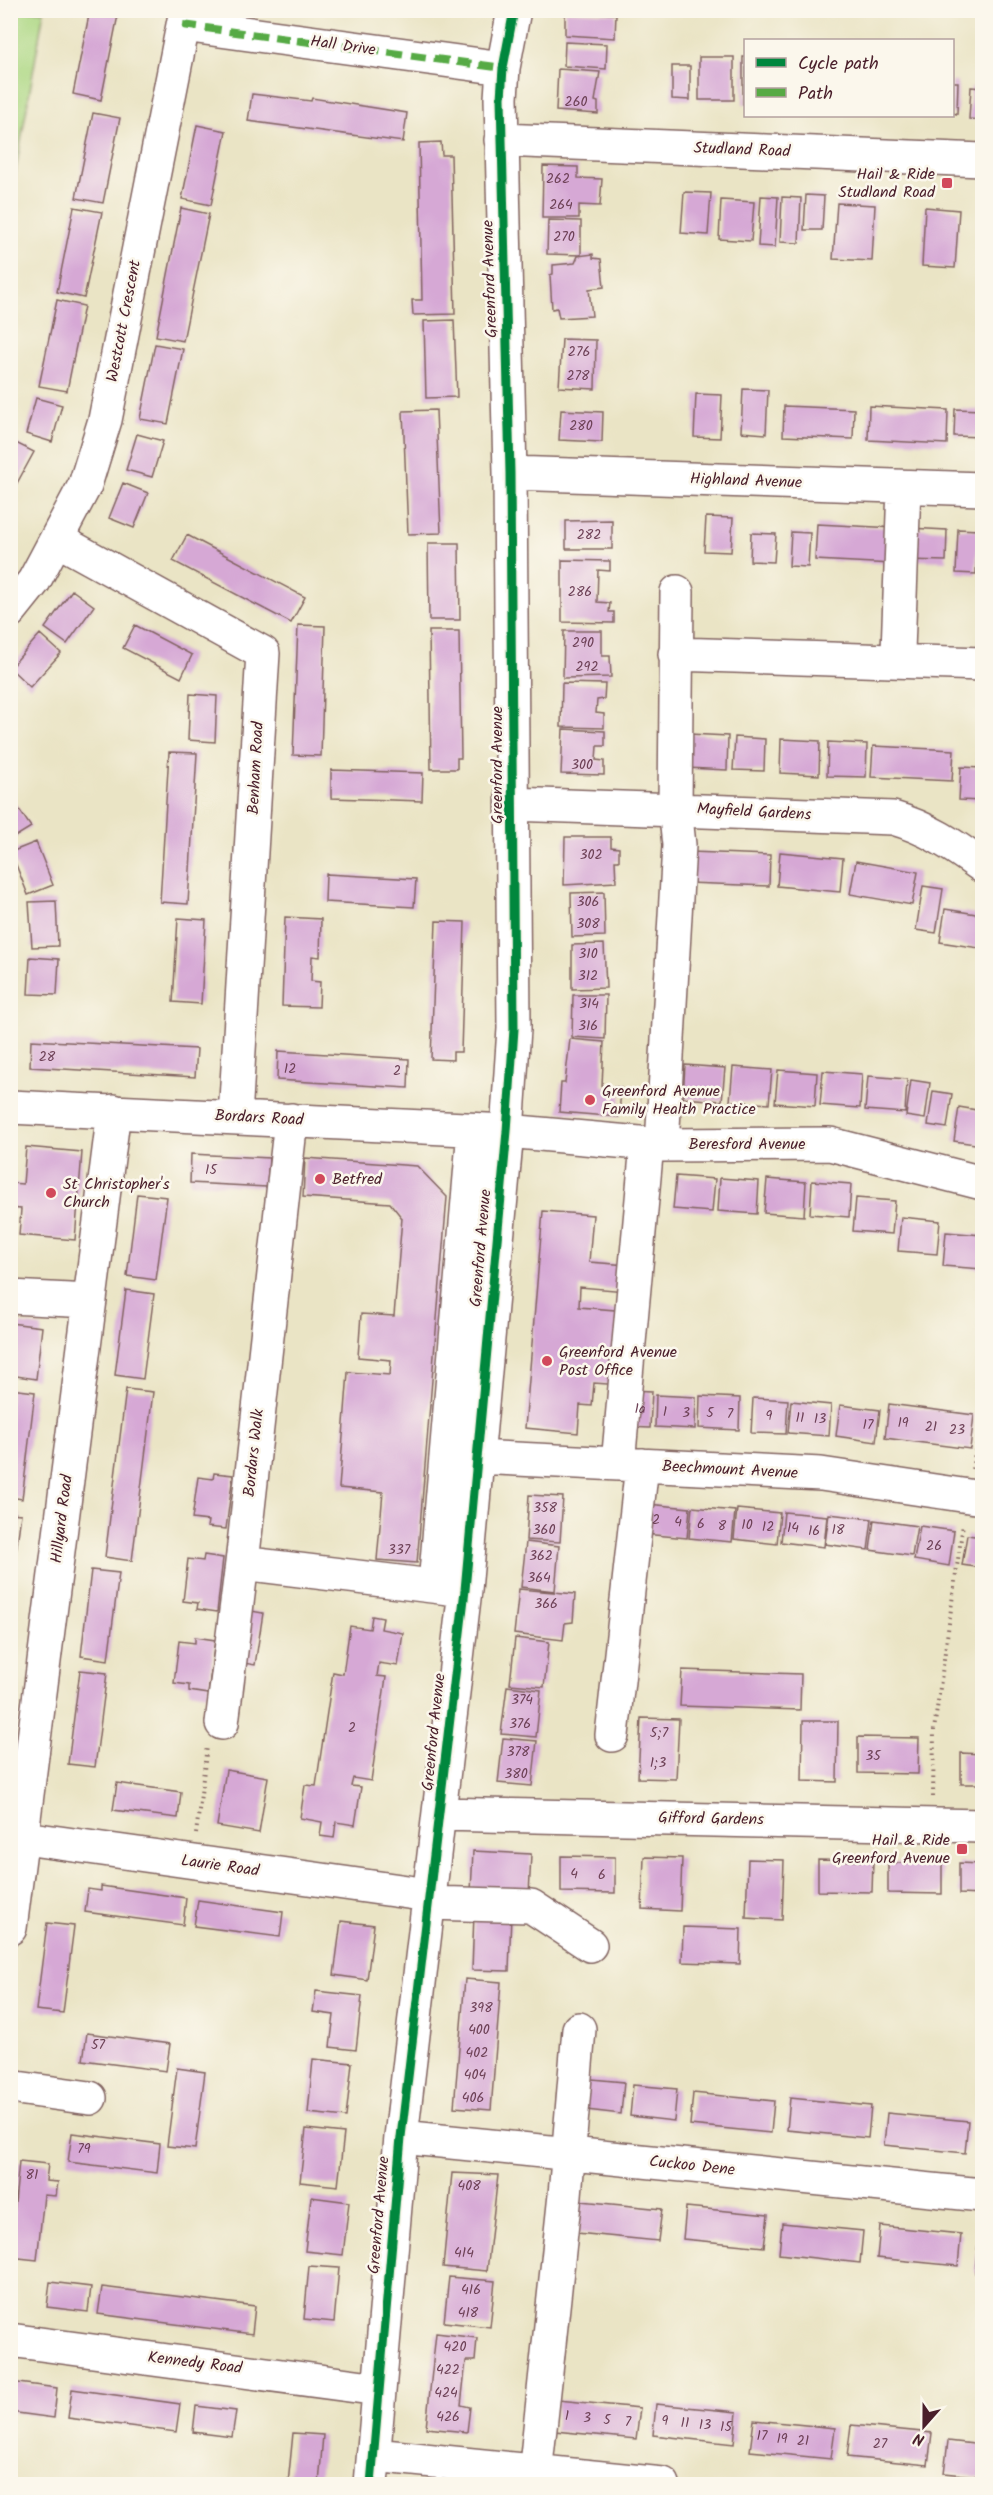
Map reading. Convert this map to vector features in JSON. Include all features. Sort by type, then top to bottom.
[{"type":"street","name":"Greenford Avenue","points":[[372,2470],[401,2137],[440,1814],[450,1588],[476,1458],[507,1131],[514,1029],[510,473],[501,140],[502,68],[514,10]]},
{"type":"street","name":"Hall Drive","points":[[184,18],[502,68]]},
{"type":"street","name":"Westcott Crescent","points":[[10,611],[34,581],[86,485],[105,420],[184,18]]},
{"type":"street","name":"Studland Road","points":[[501,140],[982,160]]},
{"type":"street","name":"Highland Avenue","points":[[510,473],[982,489]]},
{"type":"street","points":[[898,651],[903,487]]},
{"type":"street","name":"Benham Road","points":[[58,540],[263,652],[235,1117]]},
{"type":"street","points":[[612,1735],[646,1174],[654,1144],[676,921],[679,832],[675,808],[675,654],[678,592]]},
{"type":"street","points":[[675,654],[982,664]]},
{"type":"street","name":"Mayfield Gardens","points":[[513,804],[675,808],[893,818],[921,826],[942,837],[982,866]]},
{"type":"street","name":"Bordars Road","points":[[10,1107],[507,1131]]},
{"type":"street","name":"Hillyard Road","points":[[10,1928],[16,1837],[114,1111]]},
{"type":"street","name":"Bordars Walk","points":[[222,1722],[291,1120]]},
{"type":"street","points":[[242,1563],[450,1588],[474,1130]]},
{"type":"street","name":"Beresford Avenue","points":[[507,1131],[654,1144],[830,1144],[982,1184]]},
{"type":"street","points":[[10,1297],[90,1301]]},
{"type":"street","name":"Beechmount Avenue","points":[[476,1458],[821,1474],[975,1497]]},
{"type":"street","name":"Gifford Gardens","points":[[440,1814],[982,1826]]},
{"type":"street","name":"Laurie Road","points":[[16,1837],[428,1899],[531,1906],[590,1945]]},
{"type":"street","points":[[534,2478],[579,2029]]},
{"type":"street","points":[[10,2087],[90,2098]]},
{"type":"street","name":"Cuckoo Dene","points":[[401,2137],[982,2195]]},
{"type":"street","name":"Kennedy Road","points":[[10,2340],[379,2389]]},
{"type":"street","points":[[372,2470],[663,2484]]},
{"type":"path","points":[[933,1824],[934,1730],[975,1497],[982,1417]]},
{"type":"path","points":[[193,1862],[210,1725],[222,1722]]},
{"type":"green space","points":[[10,11],[44,11],[11,197]]},
{"type":"building","points":[[90,10],[119,10],[101,100],[73,94]]},
{"type":"building","points":[[565,11],[616,14],[615,38],[565,35]]},
{"type":"building","points":[[565,42],[607,44],[606,69],[564,66]]},
{"type":"building","points":[[699,57],[734,57],[734,100],[699,100]]},
{"type":"building","points":[[743,57],[744,57],[744,104]]},
{"type":"building","points":[[672,66],[690,66],[690,100],[672,99]]},
{"type":"building","points":[[558,69],[600,72],[595,101],[598,102],[598,114],[556,111]]},
{"type":"building","points":[[954,82],[958,82],[957,114],[954,113]]},
{"type":"building","points":[[971,87],[982,88],[982,120],[969,119]]},
{"type":"building","points":[[252,94],[311,101],[312,98],[407,113],[403,142],[248,121]]},
{"type":"building","points":[[93,113],[120,118],[103,203],[76,198]]},
{"type":"building","points":[[197,125],[226,131],[211,205],[182,199]]},
{"type":"building","points":[[441,142],[442,155],[451,155],[455,314],[413,315],[412,300],[422,300],[419,143]]},
{"type":"building","points":[[543,166],[578,167],[578,178],[602,179],[600,206],[579,205],[579,218],[542,218]]},
{"type":"building","points":[[684,192],[711,193],[708,235],[681,233]]},
{"type":"building","points":[[806,195],[824,196],[822,230],[804,230]]},
{"type":"building","points":[[761,196],[778,197],[775,247],[758,246]]},
{"type":"building","points":[[782,197],[801,198],[799,243],[780,242]]},
{"type":"building","points":[[721,200],[754,202],[751,241],[719,239]]},
{"type":"building","points":[[837,203],[875,205],[872,261],[833,259]]},
{"type":"building","points":[[74,207],[102,212],[84,298],[57,292]]},
{"type":"building","points":[[925,207],[959,210],[955,268],[922,266]]},
{"type":"building","points":[[181,208],[209,214],[183,341],[156,336]]},
{"type":"building","points":[[548,220],[581,221],[581,255],[547,254]]},
{"type":"building","points":[[593,254],[593,258],[601,259],[604,287],[589,289],[592,316],[559,318],[557,308],[552,309],[550,275],[553,274],[553,265],[575,263],[578,256]]},
{"type":"building","points":[[57,300],[84,306],[67,391],[39,386]]},
{"type":"building","points":[[454,320],[457,397],[426,398],[424,321]]},
{"type":"building","points":[[562,339],[596,340],[595,389],[559,387]]},
{"type":"building","points":[[155,344],[183,349],[168,424],[140,419]]},
{"type":"building","points":[[743,389],[768,390],[766,434],[741,432]]},
{"type":"building","points":[[696,394],[722,395],[720,438],[694,437]]},
{"type":"building","points":[[36,398],[62,405],[52,442],[26,434]]},
{"type":"building","points":[[784,406],[854,409],[853,439],[783,436]]},
{"type":"building","points":[[869,406],[948,410],[947,444],[868,440]]},
{"type":"building","points":[[955,409],[982,410],[982,437],[954,436]]},
{"type":"building","points":[[436,410],[441,533],[408,534],[403,411]]},
{"type":"building","points":[[561,410],[603,412],[602,442],[559,440]]},
{"type":"building","points":[[137,434],[163,441],[152,477],[126,470]]},
{"type":"building","points":[[10,440],[34,452],[10,496]]},
{"type":"building","points":[[123,483],[148,493],[134,528],[109,518]]},
{"type":"building","points":[[706,517],[733,518],[731,552],[704,551]]},
{"type":"building","points":[[612,520],[612,549],[566,549],[566,521]]},
{"type":"building","points":[[817,524],[895,528],[893,564],[815,560]]},
{"type":"building","points":[[909,528],[947,530],[946,561],[907,560]]},
{"type":"building","points":[[958,529],[978,530],[976,574],[956,573]]},
{"type":"building","points":[[791,532],[810,533],[808,567],[789,566]]},
{"type":"building","points":[[751,533],[776,534],[774,562],[750,561]]},
{"type":"building","points":[[187,535],[305,597],[291,623],[173,561]]},
{"type":"building","points":[[428,543],[459,543],[460,620],[429,620]]},
{"type":"building","points":[[562,560],[610,561],[610,571],[598,570],[597,602],[610,603],[609,612],[614,612],[614,623],[562,622]]},
{"type":"building","points":[[72,590],[94,606],[67,644],[45,628]]},
{"type":"building","points":[[135,625],[192,655],[181,678],[123,648]]},
{"type":"building","points":[[298,625],[325,626],[321,756],[293,755]]},
{"type":"building","points":[[429,631],[459,631],[461,758],[457,758],[457,769],[431,769]]},
{"type":"building","points":[[564,631],[602,631],[602,656],[610,656],[611,677],[563,678]]},
{"type":"building","points":[[40,634],[61,653],[30,687],[10,668]]},
{"type":"building","points":[[562,683],[605,684],[604,699],[597,700],[596,713],[604,714],[604,728],[561,727]]},
{"type":"building","points":[[190,694],[217,696],[215,742],[188,740]]},
{"type":"building","points":[[563,729],[605,731],[605,746],[597,746],[596,760],[604,761],[604,775],[561,774]]},
{"type":"building","points":[[689,734],[728,736],[727,770],[687,768]]},
{"type":"building","points":[[735,737],[765,739],[764,771],[733,770]]},
{"type":"building","points":[[781,739],[820,741],[819,775],[780,773]]},
{"type":"building","points":[[828,742],[867,744],[866,777],[827,776]]},
{"type":"building","points":[[873,746],[954,750],[952,781],[871,777]]},
{"type":"building","points":[[169,752],[197,753],[188,904],[160,902]]},
{"type":"building","points":[[961,767],[982,768],[982,801],[959,800]]},
{"type":"building","points":[[331,770],[423,773],[422,801],[331,798]]},
{"type":"building","points":[[10,796],[31,827],[10,840]]},
{"type":"building","points":[[565,837],[611,837],[611,847],[619,848],[619,861],[615,861],[616,882],[564,885]]},
{"type":"building","points":[[36,842],[53,885],[28,895],[11,852]]},
{"type":"building","points":[[690,852],[770,855],[769,886],[688,883]]},
{"type":"building","points":[[780,852],[843,858],[840,892],[777,886]]},
{"type":"building","points":[[856,861],[918,872],[912,905],[850,894]]},
{"type":"building","points":[[326,874],[416,879],[414,907],[325,902]]},
{"type":"building","points":[[923,886],[943,889],[936,933],[916,930]]},
{"type":"building","points":[[604,892],[605,936],[572,937],[571,893]]},
{"type":"building","points":[[56,901],[58,946],[32,947],[29,902]]},
{"type":"building","points":[[945,909],[982,915],[979,948],[940,942]]},
{"type":"building","points":[[285,917],[321,919],[320,957],[312,956],[311,981],[320,982],[319,1007],[282,1006]]},
{"type":"building","points":[[178,918],[206,920],[201,1004],[173,1002]]},
{"type":"building","points":[[436,921],[465,922],[461,1052],[453,1052],[453,1060],[431,1059]]},
{"type":"building","points":[[604,944],[606,988],[572,989],[572,945]]},
{"type":"building","points":[[30,957],[59,959],[57,995],[28,994]]},
{"type":"building","points":[[573,995],[606,995],[605,1039],[572,1037]]},
{"type":"building","points":[[570,1039],[604,1042],[602,1086],[621,1087],[619,1117],[559,1112],[561,1083],[565,1083]]},
{"type":"building","points":[[31,1040],[197,1049],[195,1077],[30,1067]]},
{"type":"building","points":[[278,1051],[409,1059],[408,1088],[277,1080]]},
{"type":"building","points":[[685,1065],[725,1068],[722,1101],[683,1098]]},
{"type":"building","points":[[733,1067],[772,1070],[769,1104],[730,1101]]},
{"type":"building","points":[[778,1070],[817,1073],[815,1106],[775,1103]]},
{"type":"building","points":[[823,1071],[862,1074],[860,1108],[820,1105]]},
{"type":"building","points":[[868,1076],[907,1079],[905,1113],[865,1110]]},
{"type":"building","points":[[911,1080],[930,1083],[925,1119],[906,1116]]},
{"type":"building","points":[[933,1091],[952,1094],[947,1128],[928,1125]]},
{"type":"building","points":[[959,1107],[982,1111],[982,1145],[954,1141]]},
{"type":"building","name":"St Christopher's Church","points":[[26,1147],[82,1152],[75,1240],[19,1235],[21,1209],[10,1208],[10,1183],[23,1184]]},
{"type":"building","points":[[191,1154],[269,1158],[267,1187],[190,1183]]},
{"type":"building","points":[[305,1158],[417,1166],[447,1197],[417,1563],[377,1560],[383,1492],[339,1488],[348,1372],[390,1375],[391,1360],[358,1357],[361,1314],[394,1316],[402,1218],[390,1203],[303,1197]]},
{"type":"building","points":[[676,1176],[715,1179],[712,1212],[673,1209]]},
{"type":"building","points":[[720,1178],[759,1181],[757,1214],[718,1211]]},
{"type":"building","points":[[767,1179],[806,1182],[804,1216],[764,1213]]},
{"type":"building","points":[[812,1181],[851,1184],[849,1217],[810,1214]]},
{"type":"building","points":[[137,1194],[167,1197],[156,1280],[127,1276]]},
{"type":"building","points":[[856,1198],[895,1201],[892,1234],[853,1231]]},
{"type":"building","points":[[543,1211],[593,1215],[589,1262],[628,1265],[626,1291],[580,1287],[579,1307],[627,1311],[621,1385],[594,1383],[592,1406],[580,1405],[578,1433],[525,1428]]},
{"type":"building","points":[[901,1217],[940,1221],[937,1254],[898,1251]]},
{"type":"building","points":[[946,1232],[982,1235],[982,1269],[943,1266]]},
{"type":"building","points":[[126,1290],[154,1294],[143,1379],[115,1375]]},
{"type":"building","points":[[10,1323],[42,1327],[36,1379],[10,1375]]},
{"type":"building","points":[[10,1389],[35,1392],[22,1499],[10,1497]]},
{"type":"building","points":[[126,1389],[153,1392],[132,1561],[105,1557]]},
{"type":"building","points":[[630,1390],[652,1391],[650,1428],[628,1427]]},
{"type":"building","points":[[656,1395],[696,1397],[695,1429],[655,1427]]},
{"type":"building","points":[[700,1396],[740,1398],[739,1430],[699,1428]]},
{"type":"building","points":[[753,1398],[788,1400],[786,1434],[751,1433]]},
{"type":"building","points":[[791,1401],[831,1405],[829,1436],[788,1433]]},
{"type":"building","points":[[889,1404],[974,1415],[970,1449],[885,1438]]},
{"type":"building","points":[[840,1405],[880,1410],[876,1442],[836,1436]]},
{"type":"building","points":[[214,1473],[233,1475],[226,1529],[207,1527],[208,1521],[192,1519],[198,1477],[213,1479]]},
{"type":"building","points":[[529,1495],[563,1497],[560,1542],[526,1540]]},
{"type":"building","points":[[647,1504],[690,1508],[687,1538],[644,1534]]},
{"type":"building","points":[[692,1507],[735,1511],[732,1542],[689,1538]]},
{"type":"building","points":[[737,1509],[780,1513],[777,1544],[734,1539]]},
{"type":"building","points":[[784,1512],[827,1516],[824,1547],[781,1542]]},
{"type":"building","points":[[10,1513],[21,1514],[12,1584],[10,1584]]},
{"type":"building","points":[[829,1514],[872,1519],[868,1550],[825,1544]]},
{"type":"building","points":[[874,1520],[917,1526],[912,1556],[870,1550]]},
{"type":"building","points":[[920,1526],[954,1531],[949,1566],[914,1560]]},
{"type":"building","points":[[967,1535],[982,1537],[982,1568],[962,1565]]},
{"type":"building","points":[[526,1542],[559,1546],[555,1591],[521,1587]]},
{"type":"building","points":[[204,1555],[223,1558],[217,1612],[197,1609],[198,1603],[183,1601],[188,1559],[203,1561]]},
{"type":"building","points":[[91,1570],[119,1573],[108,1660],[81,1656]]},
{"type":"building","points":[[519,1589],[575,1594],[573,1622],[565,1623],[563,1640],[514,1634]]},
{"type":"building","points":[[240,1609],[263,1613],[255,1665],[232,1661]]},
{"type":"building","points":[[372,1616],[383,1618],[381,1629],[403,1633],[398,1666],[379,1663],[377,1676],[386,1677],[371,1781],[353,1778],[351,1786],[361,1787],[355,1825],[336,1822],[334,1838],[320,1836],[322,1822],[300,1818],[305,1785],[316,1786],[333,1672],[343,1674],[350,1626],[370,1629]]},
{"type":"building","points":[[195,1637],[215,1640],[208,1694],[189,1691],[189,1685],[174,1683],[179,1641],[195,1643]]},
{"type":"building","points":[[515,1638],[549,1642],[544,1687],[510,1684]]},
{"type":"building","points":[[80,1670],[107,1673],[95,1767],[68,1764]]},
{"type":"building","points":[[682,1670],[801,1674],[800,1710],[680,1706]]},
{"type":"building","points":[[507,1686],[541,1690],[536,1737],[501,1734]]},
{"type":"building","points":[[641,1718],[679,1719],[676,1779],[638,1778]]},
{"type":"building","points":[[803,1721],[838,1721],[837,1782],[802,1781]]},
{"type":"building","points":[[858,1737],[919,1738],[918,1774],[858,1773]]},
{"type":"building","points":[[503,1738],[537,1741],[532,1786],[498,1783]]},
{"type":"building","points":[[961,1753],[982,1754],[982,1784],[961,1784]]},
{"type":"building","points":[[226,1770],[268,1777],[259,1833],[217,1826]]},
{"type":"building","points":[[117,1783],[181,1792],[178,1818],[113,1810]]},
{"type":"building","points":[[473,1851],[531,1854],[529,1895],[471,1892]]},
{"type":"building","points":[[561,1856],[615,1857],[615,1893],[561,1892]]},
{"type":"building","points":[[644,1857],[682,1858],[680,1911],[642,1909]]},
{"type":"building","points":[[748,1859],[784,1860],[782,1920],[746,1918]]},
{"type":"building","points":[[818,1860],[873,1861],[872,1892],[818,1891]]},
{"type":"building","points":[[888,1863],[942,1863],[942,1894],[888,1893]]},
{"type":"building","points":[[959,1863],[982,1864],[982,1895],[959,1894]]},
{"type":"building","points":[[101,1886],[186,1898],[183,1925],[85,1912],[88,1889],[101,1891]]},
{"type":"building","points":[[198,1900],[283,1912],[280,1937],[194,1926]]},
{"type":"building","points":[[474,1913],[511,1915],[509,1971],[472,1970]]},
{"type":"building","points":[[341,1921],[374,1925],[367,1980],[334,1975]]},
{"type":"building","points":[[47,1923],[74,1926],[63,2013],[36,2010]]},
{"type":"building","points":[[683,1927],[741,1929],[740,1964],[682,1962]]},
{"type":"building","points":[[465,1979],[501,1982],[491,2110],[454,2107]]},
{"type":"building","points":[[316,1991],[362,1996],[356,2050],[330,2047],[334,2015],[313,2012]]},
{"type":"building","points":[[87,2033],[170,2044],[166,2071],[83,2060]]},
{"type":"building","points":[[313,2059],[352,2063],[346,2117],[308,2113]]},
{"type":"building","points":[[177,2068],[205,2072],[195,2149],[167,2146]]},
{"type":"building","points":[[581,2078],[624,2082],[621,2114],[578,2109]]},
{"type":"building","points":[[633,2085],[677,2089],[674,2121],[630,2116]]},
{"type":"building","points":[[693,2093],[774,2101],[771,2133],[690,2125]]},
{"type":"building","points":[[790,2098],[871,2106],[868,2138],[787,2130]]},
{"type":"building","points":[[887,2113],[968,2121],[965,2153],[884,2145]]},
{"type":"building","points":[[306,2129],[344,2133],[338,2186],[300,2182]]},
{"type":"building","points":[[72,2133],[160,2144],[157,2173],[68,2162]]},
{"type":"building","points":[[19,2161],[48,2164],[46,2181],[58,2182],[56,2196],[44,2195],[37,2260],[10,2257]]},
{"type":"building","points":[[452,2173],[498,2175],[487,2271],[443,2267]]},
{"type":"building","points":[[311,2197],[349,2202],[343,2255],[305,2251]]},
{"type":"building","points":[[581,2201],[662,2209],[658,2241],[577,2233]]},
{"type":"building","points":[[686,2207],[768,2215],[764,2247],[683,2239]]},
{"type":"building","points":[[782,2223],[863,2231],[860,2263],[779,2254]]},
{"type":"building","points":[[880,2226],[961,2234],[958,2266],[877,2258]]},
{"type":"building","points":[[978,2242],[982,2243],[982,2274],[975,2273]]},
{"type":"building","points":[[309,2266],[339,2268],[334,2322],[304,2319]]},
{"type":"building","points":[[449,2277],[495,2281],[490,2327],[444,2322]]},
{"type":"building","points":[[50,2282],[91,2287],[88,2312],[47,2307]]},
{"type":"building","points":[[102,2287],[255,2306],[252,2334],[98,2314]]},
{"type":"building","points":[[436,2333],[477,2338],[475,2361],[466,2361],[461,2405],[470,2407],[467,2432],[426,2428]]},
{"type":"building","points":[[10,2382],[57,2388],[54,2418],[10,2412]]},
{"type":"building","points":[[72,2389],[180,2404],[176,2432],[68,2418]]},
{"type":"building","points":[[558,2400],[640,2408],[636,2439],[555,2431]]},
{"type":"building","points":[[656,2404],[737,2412],[734,2444],[653,2435]]},
{"type":"building","points":[[196,2406],[236,2411],[232,2437],[193,2432]]},
{"type":"building","points":[[754,2420],[835,2428],[831,2459],[750,2451]]},
{"type":"building","points":[[851,2425],[932,2433],[928,2465],[847,2457]]},
{"type":"building","points":[[293,2433],[323,2435],[319,2484],[288,2484]]},
{"type":"building","points":[[948,2441],[982,2445],[982,2477],[944,2473]]},
{"type":"marked path","points":[[183,25],[503,68]]},
{"type":"cycle path","points":[[371,2484],[401,2137],[465,1590],[507,1131],[514,1029],[510,473],[501,98],[503,68],[514,10]]},
{"type":"place","name":"Hail & Ride Studland Road","points":[[947,183]]},
{"type":"place","name":"Greenford Avenue Family Health Practice","points":[[590,1100]]},
{"type":"place","name":"Betfred","points":[[320,1179]]},
{"type":"place","name":"St Christopher's Church","points":[[51,1193]]},
{"type":"place","name":"Greenford Avenue Post Office","points":[[547,1361]]},
{"type":"place","name":"Hail & Ride Greenford Avenue","points":[[962,1849]]}]
